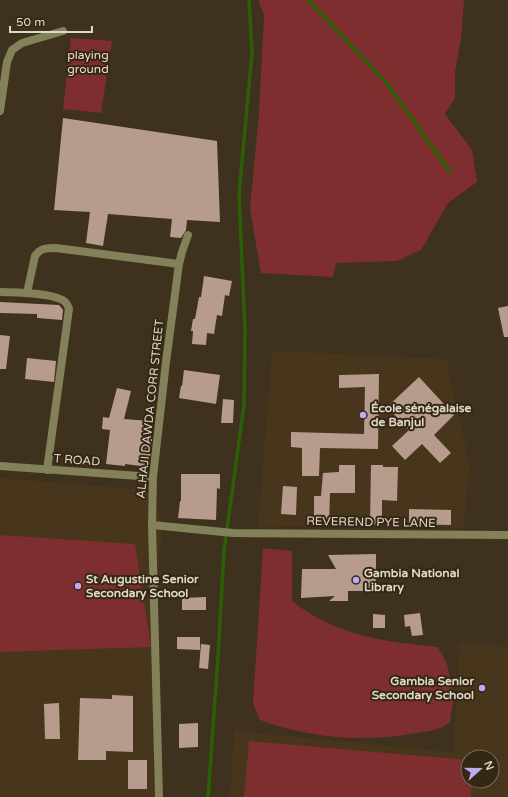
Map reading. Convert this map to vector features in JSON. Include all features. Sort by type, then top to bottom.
[{"type":"street","points":[[0,111],[7,62],[12,50],[22,43],[63,31]]},
{"type":"street","name":"ALHAJI DAWDA CORR STREET","points":[[159,797],[152,477],[179,264],[188,235]]},
{"type":"street","points":[[27,293],[35,256],[38,251],[44,249],[56,248],[179,264]]},
{"type":"street","points":[[0,292],[27,293],[56,297],[66,302],[69,309],[47,470]]},
{"type":"street","name":"T ROAD","points":[[0,466],[152,477]]},
{"type":"street","name":"REVEREND PYE LANE","points":[[152,525],[233,533],[508,535]]},
{"type":"shaded area","name":"École sénégalaise de Banjul","points":[[272,351],[447,359],[470,466],[463,528],[377,525],[258,527]]},
{"type":"shaded area","name":"St Augustine Senior Secondary School","points":[[0,478],[147,490],[163,524],[151,647],[154,797],[0,797]]},
{"type":"shaded area","name":"Gambia Senior Secondary School","points":[[460,642],[508,646],[508,797],[230,797],[234,731],[453,752]]},
{"type":"green space","points":[[258,0],[464,0],[461,38],[455,72],[455,98],[445,114],[472,150],[477,182],[448,203],[421,250],[397,261],[336,263],[333,277],[261,273],[250,209],[259,113],[264,15]]},
{"type":"green space","name":"playing ground","points":[[71,38],[112,41],[101,113],[63,109]]},
{"type":"green space","points":[[0,535],[135,544],[151,647],[0,652]]},
{"type":"green space","points":[[263,548],[292,551],[292,601],[308,613],[325,622],[361,635],[438,647],[447,664],[454,696],[450,722],[441,728],[434,730],[377,738],[357,738],[317,735],[260,720],[253,703]]},
{"type":"green space","points":[[249,741],[460,759],[460,789],[472,789],[471,797],[244,797]]},
{"type":"building","points":[[63,118],[217,141],[220,222],[187,220],[186,230],[181,238],[170,237],[172,219],[108,214],[103,246],[86,243],[90,212],[54,210]]},
{"type":"building","points":[[204,276],[232,281],[229,296],[225,295],[222,316],[217,315],[214,334],[207,333],[206,345],[192,344],[193,331],[191,331],[193,319],[195,319],[199,297],[201,297]]},
{"type":"building","points":[[0,302],[59,305],[63,310],[62,320],[37,318],[37,314],[0,313]]},
{"type":"building","points":[[508,306],[508,337],[504,337],[498,308]]},
{"type":"building","points":[[0,335],[10,336],[6,369],[0,369]]},
{"type":"building","points":[[27,358],[56,361],[54,382],[25,379]]},
{"type":"building","points":[[184,370],[220,375],[216,404],[179,398]]},
{"type":"building","points":[[379,374],[378,449],[320,448],[319,476],[302,476],[302,448],[291,447],[291,432],[364,434],[365,387],[339,388],[339,375]]},
{"type":"building","points":[[419,377],[454,415],[434,435],[451,453],[440,463],[422,444],[405,460],[392,446],[409,430],[387,407]]},
{"type":"building","points":[[117,388],[131,391],[124,419],[150,421],[149,439],[152,439],[149,467],[125,464],[125,466],[106,464],[110,430],[102,429],[103,417],[109,418]]},
{"type":"building","points":[[223,399],[234,400],[233,423],[221,423]]},
{"type":"building","points":[[339,465],[355,465],[355,493],[330,493],[329,526],[314,525],[314,496],[321,496],[323,473],[339,472]]},
{"type":"building","points":[[371,465],[398,467],[397,501],[382,500],[382,525],[370,524]]},
{"type":"building","points":[[181,474],[220,474],[220,489],[217,488],[216,520],[178,518],[181,501]]},
{"type":"building","points":[[283,486],[297,487],[296,515],[281,514]]},
{"type":"building","points":[[409,509],[451,510],[451,525],[409,524]]},
{"type":"building","name":"Gambia National Library","points":[[376,554],[376,591],[348,591],[348,601],[329,601],[335,596],[301,598],[302,569],[336,569],[328,555]]},
{"type":"building","points":[[206,597],[206,610],[182,610],[182,598]]},
{"type":"building","points":[[420,613],[423,635],[412,636],[410,626],[405,627],[404,615]]},
{"type":"building","points":[[373,614],[385,615],[385,628],[373,628]]},
{"type":"building","points":[[177,637],[200,637],[200,650],[177,649]]},
{"type":"building","points":[[201,644],[210,645],[208,669],[199,668]]},
{"type":"building","points":[[112,695],[133,696],[133,752],[106,751],[106,760],[78,760],[80,698],[112,699]]},
{"type":"building","points":[[59,703],[60,739],[45,739],[44,704]]},
{"type":"building","points":[[198,723],[198,747],[179,748],[179,724]]},
{"type":"building","points":[[128,760],[147,760],[147,789],[128,789]]},
{"type":"waterway","points":[[208,797],[224,551],[244,405],[245,331],[239,194],[252,53],[249,0]]},
{"type":"waterway","points":[[308,0],[385,81],[450,172]]},
{"type":"place","name":"École sénégalaise de Banjul","points":[[363,415]]},
{"type":"place","name":"Gambia National Library","points":[[356,580]]},
{"type":"place","name":"St Augustine Senior Secondary School","points":[[78,586]]},
{"type":"place","name":"Gambia Senior Secondary School","points":[[482,688]]}]
